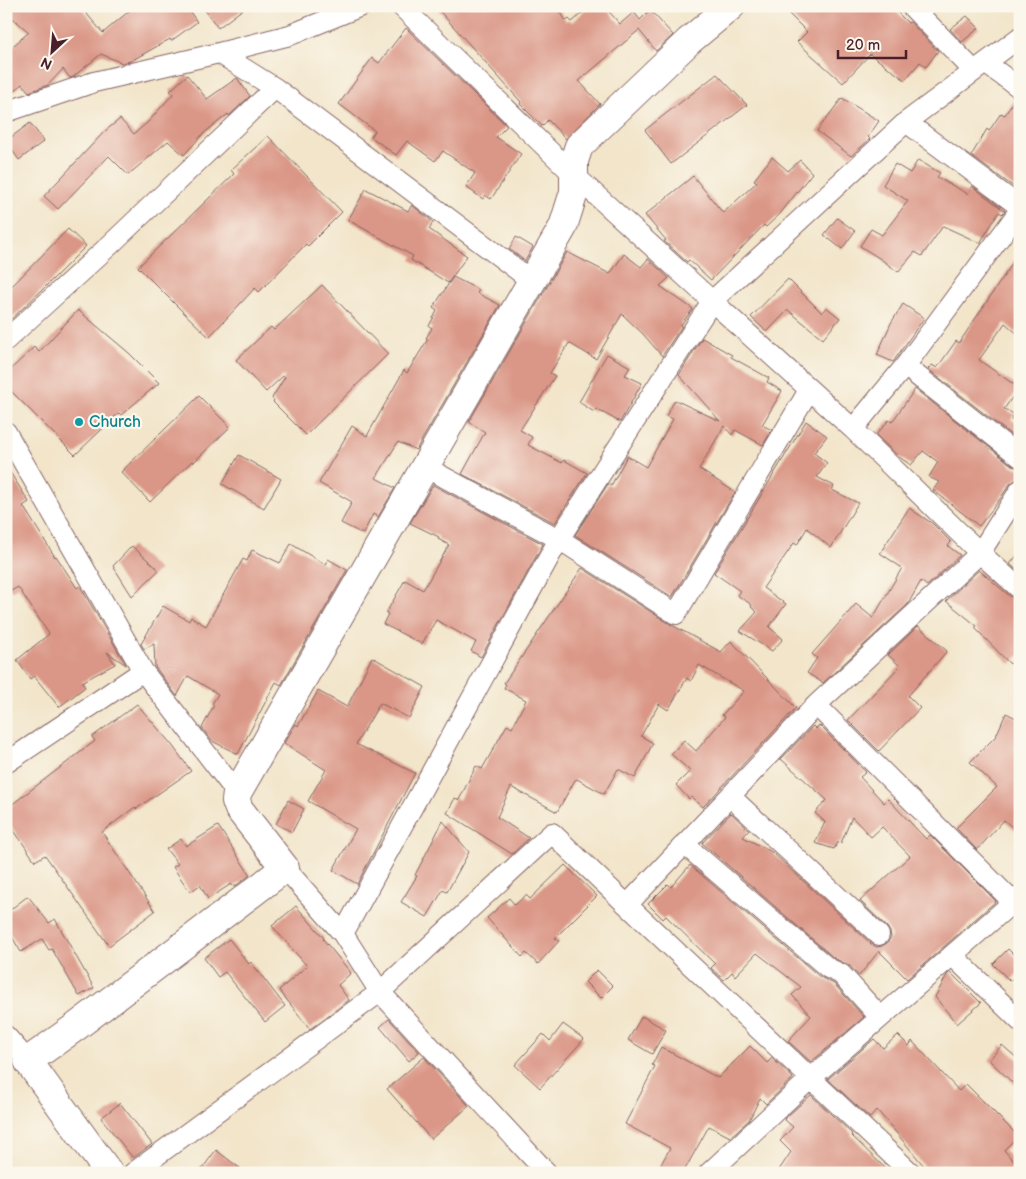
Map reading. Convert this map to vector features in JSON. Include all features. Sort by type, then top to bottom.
[{"type":"main road","points":[[109,1173],[28,1061],[286,868],[239,809],[236,801],[238,793],[563,227],[574,192],[574,160],[579,146],[689,42],[721,9]]},
{"type":"street","points":[[6,112],[94,82],[290,35],[362,6]]},
{"type":"street","points":[[401,6],[573,174],[853,429],[980,553],[1020,589]]},
{"type":"street","points":[[912,6],[979,67],[1020,88]]},
{"type":"street","points":[[343,934],[559,539],[712,302],[906,122],[1020,37]]},
{"type":"street","points":[[219,53],[275,88],[532,281]]},
{"type":"street","points":[[6,340],[111,244],[275,88]]},
{"type":"street","points":[[853,429],[905,366],[1020,209],[906,122]]},
{"type":"street","points":[[905,366],[1020,457]]},
{"type":"street","points":[[425,467],[559,539],[676,614],[809,390]]},
{"type":"street","points":[[6,432],[143,671],[238,793]]},
{"type":"street","points":[[627,905],[816,705],[980,553],[1020,490]]},
{"type":"street","points":[[6,763],[143,671]]},
{"type":"street","points":[[709,1173],[810,1079],[1016,899],[816,705]]},
{"type":"street","points":[[730,796],[879,935]]},
{"type":"street","points":[[133,1173],[380,992],[552,834],[911,1173]]},
{"type":"street","points":[[684,844],[828,968],[842,974],[880,1017]]},
{"type":"street","points":[[286,868],[343,934],[380,992],[547,1173]]},
{"type":"street","points":[[952,955],[1020,1021]]},
{"type":"street","points":[[6,1036],[28,1061]]},
{"type":"building","points":[[6,6],[80,6],[103,33],[135,6],[186,6],[197,22],[171,41],[170,39],[131,61],[122,63],[101,54],[73,77],[70,78],[63,69],[48,85],[29,92],[22,84],[6,99],[6,52],[29,32],[6,13]]},
{"type":"building","points":[[202,6],[247,6],[218,28]]},
{"type":"building","points":[[435,6],[557,6],[566,21],[569,19],[572,22],[590,6],[604,6],[620,24],[634,12],[640,20],[650,10],[673,35],[656,51],[639,30],[579,81],[600,104],[566,139],[548,120],[542,126],[520,104],[521,102]]},
{"type":"building","points":[[781,6],[891,6],[908,23],[910,22],[938,51],[926,67],[920,62],[905,80],[870,54],[843,83],[797,42],[807,32]]},
{"type":"building","points":[[967,16],[979,28],[962,42],[950,29]]},
{"type":"building","points":[[406,28],[507,126],[496,137],[521,154],[491,199],[485,195],[483,199],[466,187],[475,173],[443,151],[435,161],[407,141],[396,155],[371,137],[375,131],[339,104],[372,58],[379,63]]},
{"type":"building","points":[[717,74],[747,105],[671,164],[645,130]]},
{"type":"building","points":[[187,75],[207,99],[237,78],[250,96],[229,116],[228,114],[203,134],[184,155],[168,141],[128,175],[109,156],[58,209],[44,196],[105,131],[120,119],[134,134],[148,122],[173,94],[170,91]]},
{"type":"building","points":[[842,98],[879,121],[868,137],[870,139],[851,156],[817,131]]},
{"type":"building","points":[[1015,98],[1020,100],[1020,187],[1018,190],[971,156],[987,129],[989,131],[1001,113],[1005,115]]},
{"type":"building","points":[[30,123],[44,141],[19,160],[6,141]]},
{"type":"building","points":[[268,136],[342,212],[308,246],[306,244],[259,292],[255,288],[209,337],[138,267],[234,174],[231,170]]},
{"type":"building","points":[[772,157],[788,171],[800,160],[812,173],[780,214],[766,227],[764,225],[711,280],[664,241],[666,240],[645,215],[693,176],[723,213],[757,182],[754,180]]},
{"type":"building","points":[[918,160],[940,173],[937,177],[968,194],[972,186],[1005,211],[1002,214],[999,212],[980,243],[943,226],[922,256],[915,252],[898,272],[860,246],[871,229],[882,235],[908,201],[883,185],[895,164],[910,173]]},
{"type":"building","points":[[366,189],[408,211],[412,205],[433,222],[429,229],[467,256],[448,283],[411,260],[413,256],[348,220]]},
{"type":"building","points":[[837,218],[855,231],[842,249],[824,235]]},
{"type":"building","points":[[68,229],[86,246],[6,324],[6,292]]},
{"type":"building","points":[[516,237],[533,247],[525,261],[509,249]]},
{"type":"building","points":[[567,252],[610,274],[624,254],[641,267],[648,259],[669,278],[660,286],[693,309],[662,356],[622,314],[596,359],[569,343],[550,373],[555,376],[520,430],[532,437],[528,445],[562,463],[564,460],[587,473],[555,523],[462,474],[485,432],[469,422]]},
{"type":"building","points":[[1020,252],[1020,336],[1005,323],[979,360],[1019,388],[1004,409],[1014,414],[1011,420],[1020,424],[1015,438],[928,369],[932,365],[937,368],[956,341],[959,343]]},
{"type":"building","points":[[453,277],[479,290],[477,293],[500,305],[416,450],[398,442],[376,478],[395,488],[378,517],[373,514],[363,534],[341,523],[352,502],[319,483],[352,426],[367,436],[404,370],[407,373],[428,339],[426,338],[432,328],[429,326],[437,311],[433,308]]},
{"type":"building","points":[[788,279],[822,313],[826,307],[840,318],[823,339],[788,310],[767,332],[751,317]]},
{"type":"building","points":[[322,285],[388,354],[306,435],[273,402],[272,398],[285,377],[283,376],[266,392],[236,360],[271,327],[274,330]]},
{"type":"building","points":[[903,304],[924,318],[893,362],[877,355],[891,323]]},
{"type":"building","points":[[78,310],[129,353],[159,383],[121,415],[119,413],[75,455],[6,386],[6,374],[34,347],[39,352]]},
{"type":"building","points":[[702,338],[769,378],[767,382],[782,391],[762,425],[772,430],[763,445],[735,430],[732,435],[724,426],[699,469],[735,492],[672,597],[575,535],[608,484],[611,486],[627,456],[646,467],[673,419],[666,416],[675,400],[720,421],[679,375]]},
{"type":"building","points":[[607,354],[630,367],[625,375],[642,383],[620,422],[596,409],[594,412],[579,402]]},
{"type":"building","points":[[915,389],[1013,466],[1020,469],[1020,475],[1010,484],[979,526],[933,490],[939,482],[929,477],[938,462],[923,451],[911,465],[899,457],[876,435],[889,420],[892,422]]},
{"type":"building","points":[[199,396],[230,427],[150,502],[121,472]]},
{"type":"building","points":[[806,421],[827,436],[814,453],[827,463],[817,477],[834,486],[832,490],[858,503],[831,548],[807,528],[797,545],[794,543],[763,588],[786,604],[769,627],[783,639],[772,651],[740,631],[757,612],[751,607],[752,605],[737,595],[740,591],[714,573]]},
{"type":"building","points":[[239,455],[281,479],[264,508],[222,484]]},
{"type":"building","points":[[6,466],[29,502],[23,506],[77,588],[80,586],[126,665],[107,652],[115,664],[82,682],[85,687],[59,707],[34,676],[30,679],[17,660],[49,634],[18,587],[11,591],[6,581]]},
{"type":"building","points":[[433,485],[543,544],[481,657],[471,651],[476,642],[436,620],[422,644],[383,624],[388,614],[386,613],[405,580],[423,590],[449,545],[438,539],[439,537],[410,523]]},
{"type":"building","points":[[909,508],[933,524],[951,542],[948,546],[960,555],[927,586],[921,581],[908,604],[823,683],[807,673],[817,658],[812,654],[856,604],[873,618],[902,568],[880,553]]},
{"type":"building","points":[[291,544],[326,565],[328,559],[347,570],[281,685],[276,682],[238,754],[212,741],[202,728],[218,694],[188,676],[177,696],[155,667],[154,644],[144,649],[141,644],[163,606],[189,621],[191,617],[206,626],[243,559],[247,561],[252,550],[280,563]]},
{"type":"building","points":[[132,546],[159,570],[132,596],[113,566]]},
{"type":"building","points":[[1020,552],[1020,573],[1010,564]]},
{"type":"building","points":[[582,568],[670,624],[721,652],[731,641],[796,708],[703,807],[691,797],[689,799],[676,785],[690,771],[671,754],[684,740],[696,751],[725,717],[722,715],[744,691],[699,665],[691,681],[687,678],[668,710],[659,704],[641,736],[653,743],[635,778],[618,769],[604,794],[577,779],[557,812],[511,787],[497,817],[529,838],[512,854],[447,813],[455,798],[459,800],[476,766],[482,769],[507,725],[512,728],[526,700],[504,688],[506,684],[504,683]]},
{"type":"building","points":[[979,570],[1012,598],[1020,601],[1020,655],[1010,664],[975,628],[977,626],[946,601]]},
{"type":"building","points":[[918,626],[947,651],[908,696],[920,708],[879,751],[848,720],[900,666],[888,655]]},
{"type":"building","points":[[372,657],[425,687],[409,718],[380,703],[356,744],[415,773],[357,884],[333,870],[356,829],[308,801],[326,770],[284,743],[296,724],[298,726],[318,691],[347,707]]},
{"type":"building","points":[[137,704],[172,745],[191,771],[136,809],[135,807],[102,832],[155,911],[109,946],[45,855],[35,861],[6,819],[6,809],[95,741],[92,737]]},
{"type":"building","points":[[1006,713],[1020,720],[1020,834],[1004,820],[977,850],[956,828],[997,787],[970,762],[996,736]]},
{"type":"building","points":[[819,725],[866,772],[860,777],[884,803],[888,799],[926,839],[930,835],[996,901],[907,979],[879,951],[859,976],[850,966],[834,958],[702,843],[731,813],[749,830],[743,837],[772,852],[871,944],[877,947],[887,943],[891,937],[887,927],[860,901],[910,856],[882,827],[871,837],[852,817],[841,843],[838,842],[834,849],[815,843],[825,822],[815,813],[827,800],[781,759],[813,726],[816,729]]},
{"type":"building","points":[[288,800],[304,809],[292,832],[276,824]]},
{"type":"building","points":[[443,821],[469,852],[447,892],[443,890],[427,917],[401,902],[417,876],[415,875]]},
{"type":"building","points":[[218,826],[250,875],[234,887],[231,884],[208,899],[200,885],[190,892],[173,867],[178,864],[166,849],[181,839],[186,846]]},
{"type":"building","points":[[565,865],[597,896],[555,938],[559,941],[538,964],[526,953],[522,957],[487,918],[509,898],[515,905],[526,895],[530,899]]},
{"type":"building","points":[[690,865],[820,977],[834,984],[864,1017],[811,1062],[788,1041],[811,1016],[792,995],[801,987],[757,953],[735,976],[732,972],[724,980],[711,968],[715,964],[666,916],[663,919],[648,904],[668,884],[671,887]]},
{"type":"building","points":[[28,896],[49,923],[55,919],[94,988],[79,996],[52,949],[49,950],[42,939],[21,952],[6,927],[6,913]]},
{"type":"building","points":[[296,906],[351,973],[338,985],[349,1000],[310,1029],[279,990],[307,966],[272,926]]},
{"type":"building","points":[[229,939],[249,964],[251,962],[285,1006],[265,1022],[225,972],[218,977],[204,958]]},
{"type":"building","points":[[1008,949],[1020,961],[1020,972],[1010,981],[993,964]]},
{"type":"building","points":[[597,970],[613,986],[601,998],[585,982]]},
{"type":"building","points":[[950,972],[981,1003],[957,1024],[935,997]]},
{"type":"building","points":[[642,1016],[666,1030],[652,1054],[628,1040]]},
{"type":"building","points":[[389,1019],[419,1052],[409,1061],[380,1027]]},
{"type":"building","points":[[563,1024],[584,1039],[540,1088],[515,1065],[543,1034],[550,1041]]},
{"type":"building","points":[[898,1035],[909,1046],[912,1041],[959,1091],[966,1084],[1018,1136],[1004,1150],[1020,1169],[1020,1173],[930,1173],[877,1110],[870,1118],[828,1079],[874,1039],[883,1048]]},
{"type":"building","points":[[1002,1045],[1020,1061],[1020,1090],[989,1060]]},
{"type":"building","points":[[750,1046],[767,1063],[772,1058],[793,1078],[766,1104],[760,1098],[749,1120],[730,1137],[709,1126],[683,1173],[656,1173],[670,1148],[625,1124],[655,1066],[652,1065],[661,1047],[718,1078]]},
{"type":"building","points":[[424,1057],[469,1106],[431,1139],[387,1089]]},
{"type":"building","points":[[811,1095],[890,1173],[777,1173],[791,1152],[780,1141],[793,1127],[784,1119]]},
{"type":"building","points":[[120,1103],[152,1144],[133,1158],[101,1118]]},
{"type":"building","points":[[216,1150],[246,1173],[199,1173]]},
{"type":"place","name":"Church","points":[[79,422]]}]
